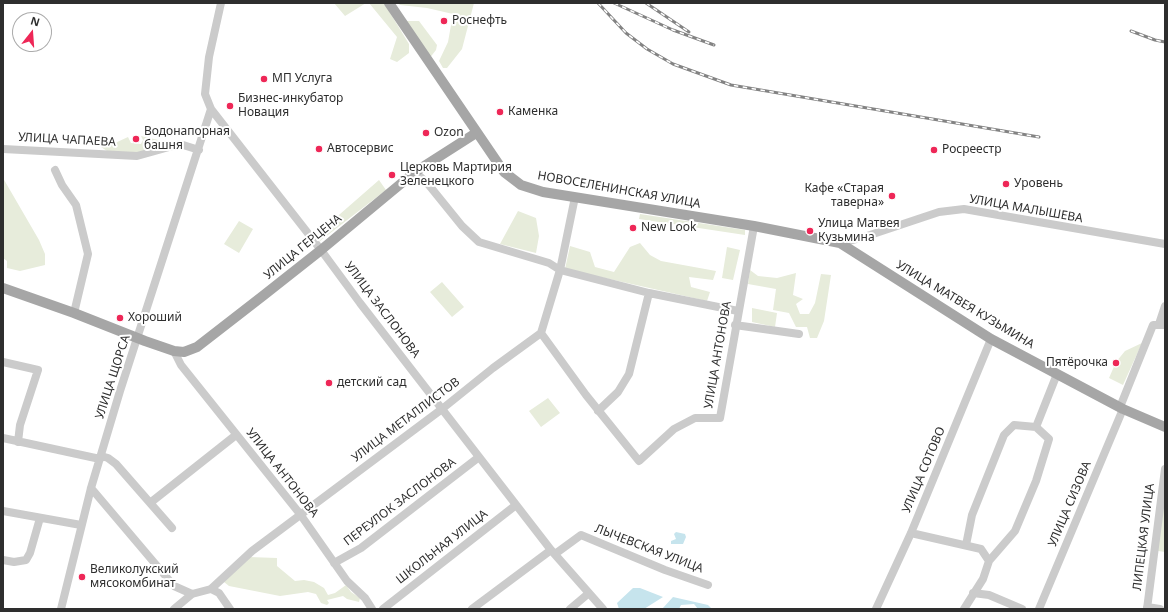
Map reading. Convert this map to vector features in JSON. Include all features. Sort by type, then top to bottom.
[{"type":"main road","name":"НОВОСЕЛЕНИНСКАЯ УЛИЦА","points":[[389,3],[476,133],[504,172],[521,185],[543,192],[754,226],[840,243]]},
{"type":"main road","name":"УЛИЦА ГЕРЦЕНА","points":[[3,288],[174,351],[184,352],[197,347],[321,250],[415,172],[476,133]]},
{"type":"main road","name":"УЛИЦА МАТВЕЯ КУЗЬМИНА","points":[[840,243],[991,339],[1121,408],[1165,427]]},
{"type":"street","name":"УЛИЦА ЗАСЛОНОВА","points":[[221,3],[209,57],[205,94],[211,109],[516,505],[553,552],[603,609]]},
{"type":"street","name":"УЛИЦА ЩОРСА","points":[[61,609],[91,488],[120,391],[211,109]]},
{"type":"street","name":"УЛИЦА ЧАПАЕВА","points":[[3,149],[137,156],[180,144],[199,150]]},
{"type":"street","points":[[56,170],[62,185],[76,205],[88,254],[74,313]]},
{"type":"street","points":[[415,172],[428,184],[462,226],[479,242],[549,263],[560,270],[649,293],[738,311]]},
{"type":"street","points":[[575,197],[560,270],[541,333],[598,411],[618,392],[629,374],[649,293]]},
{"type":"street","name":"УЛИЦА МАЛЫШЕВА","points":[[840,243],[939,212],[964,209],[1165,244]]},
{"type":"street","name":"УЛИЦА АНТОНОВА","points":[[598,411],[639,461],[679,426],[695,418],[720,418],[735,325],[754,226]]},
{"type":"street","points":[[1162,325],[1165,306]]},
{"type":"street","points":[[735,325],[800,334]]},
{"type":"street","name":"УЛИЦА СИЗОВА","points":[[1039,609],[1121,408],[1153,325],[1162,325]]},
{"type":"street","name":"УЛИЦА МЕТАЛЛИСТОВ","points":[[174,609],[192,594],[212,589],[252,551],[541,333]]},
{"type":"street","name":"УЛИЦА СОТОВО","points":[[876,609],[911,533],[991,339]]},
{"type":"street","name":"УЛИЦА АНТОНОВА","points":[[174,351],[181,365],[300,514],[347,581],[365,598],[372,609]]},
{"type":"street","points":[[3,362],[38,370],[22,418],[18,442]]},
{"type":"street","points":[[1036,427],[1057,374]]},
{"type":"street","points":[[964,609],[973,593],[984,580],[989,561],[1015,531],[1036,481],[1049,440],[1036,427],[1014,425],[1004,435],[972,515],[966,545]]},
{"type":"street","points":[[150,503],[236,435]]},
{"type":"street","points":[[3,438],[100,458],[108,458],[116,464],[172,528]]},
{"type":"street","name":"ПЕРЕУЛОК ЗАСЛОНОВА","points":[[334,563],[361,548],[479,457]]},
{"type":"street","name":"ЛИПЕЦКАЯ УЛИЦА","points":[[1147,608],[1165,469]]},
{"type":"street","points":[[91,488],[174,586],[192,594]]},
{"type":"street","name":"ШКОЛЬНАЯ УЛИЦА","points":[[383,609],[516,505]]},
{"type":"street","points":[[3,511],[81,525]]},
{"type":"street","points":[[3,560],[14,562],[26,560],[30,553],[40,518]]},
{"type":"street","points":[[911,533],[981,549],[989,561]]},
{"type":"street","name":"ЛЫЧЕВСКАЯ УЛИЦА","points":[[553,552],[581,535],[665,570],[708,585]]},
{"type":"street","points":[[472,609],[553,552]]},
{"type":"street","points":[[212,589],[219,593],[230,609]]},
{"type":"street","points":[[570,609],[589,593]]},
{"type":"street","points":[[973,593],[989,596],[1022,609]]},
{"type":"street","points":[[1147,608],[1160,609]]},
{"type":"green space","points":[[334,3],[366,3],[345,16]]},
{"type":"green space","points":[[369,3],[384,3],[409,44],[409,53],[397,62],[390,59],[397,37]]},
{"type":"green space","points":[[398,3],[474,3],[462,49],[447,68],[443,68],[439,61],[448,42],[453,14],[427,8],[400,5]]},
{"type":"green space","points":[[403,21],[419,21],[437,45],[436,50],[429,59]]},
{"type":"green space","points":[[141,136],[158,140],[157,144],[153,148],[141,153],[107,151],[101,147],[102,141],[115,143],[128,137],[131,143],[141,144],[143,140]]},
{"type":"green space","points":[[3,178],[39,240],[45,254],[45,265],[20,271],[7,268],[7,261],[3,258]]},
{"type":"green space","points":[[379,180],[386,190],[320,241],[316,235]]},
{"type":"green space","points":[[518,211],[536,218],[539,236],[536,253],[500,244]]},
{"type":"green space","points":[[640,214],[745,230],[745,235],[639,219]]},
{"type":"green space","points":[[239,221],[253,229],[239,253],[224,244]]},
{"type":"green space","points":[[640,243],[650,255],[661,261],[716,271],[713,280],[689,277],[691,287],[710,292],[707,301],[565,269],[570,246],[590,252],[595,267],[614,272],[630,247]]},
{"type":"green space","points":[[727,247],[740,250],[733,280],[722,278]]},
{"type":"green space","points":[[750,270],[758,276],[777,278],[796,273],[793,295],[803,299],[796,304],[800,314],[809,314],[815,303],[821,274],[831,275],[824,321],[817,338],[810,338],[807,327],[796,327],[789,313],[773,310],[776,289],[748,284]]},
{"type":"green space","points":[[442,282],[464,307],[452,317],[430,292]]},
{"type":"green space","points":[[752,308],[777,313],[775,327],[752,322]]},
{"type":"green space","points":[[1142,343],[1123,385],[1109,378],[1116,362],[1125,351]]},
{"type":"green space","points":[[548,398],[560,413],[541,427],[529,411]]},
{"type":"green space","points":[[1163,503],[1165,504],[1165,552],[1158,551]]},
{"type":"green space","points":[[249,557],[277,558],[277,566],[295,581],[304,580],[314,582],[324,588],[328,595],[335,593],[346,585],[351,592],[360,598],[359,602],[347,599],[343,596],[327,600],[329,603],[327,605],[321,603],[316,594],[308,592],[280,596],[229,586],[224,582]]},
{"type":"water","points":[[676,532],[685,534],[686,537],[683,544],[671,544],[671,541],[676,539],[674,534]]},
{"type":"water","points":[[633,588],[640,588],[663,597],[644,609],[619,609],[617,603]]},
{"type":"water","points":[[673,597],[708,605],[712,609],[698,609],[694,604],[681,605],[679,609],[662,609]]},
{"type":"railway","points":[[598,3],[626,33],[647,49],[673,64],[731,85],[1039,137]]},
{"type":"railway","points":[[614,3],[673,30],[714,45]]},
{"type":"railway","points":[[646,3],[689,32]]},
{"type":"railway","points":[[1131,31],[1165,42]]},
{"type":"place","name":"Роснефть","points":[[444,21]]},
{"type":"place","name":"МП Услуга","points":[[264,79]]},
{"type":"place","name":"Бизнес-инкубатор Новация","points":[[230,106]]},
{"type":"place","name":"Каменка","points":[[500,112]]},
{"type":"place","name":"Ozon","points":[[426,133]]},
{"type":"place","name":"Водонапорная башня","points":[[136,139]]},
{"type":"place","name":"Автосервис","points":[[319,149]]},
{"type":"place","name":"Росреестр","points":[[934,150]]},
{"type":"place","name":"Церковь Мартирия Зеленецкого","points":[[392,175]]},
{"type":"place","name":"Уровень","points":[[1006,184]]},
{"type":"place","name":"Кафе «Старая таверна»","points":[[892,196]]},
{"type":"place","name":"New Look","points":[[633,228]]},
{"type":"place","name":"Улица Матвея Кузьмина","points":[[810,231]]},
{"type":"place","name":"Хороший","points":[[120,318]]},
{"type":"place","name":"Пятёрочка","points":[[1116,363]]},
{"type":"place","name":"детский сад","points":[[329,383]]},
{"type":"place","name":"Великолукский мясокомбинат","points":[[82,577]]}]
